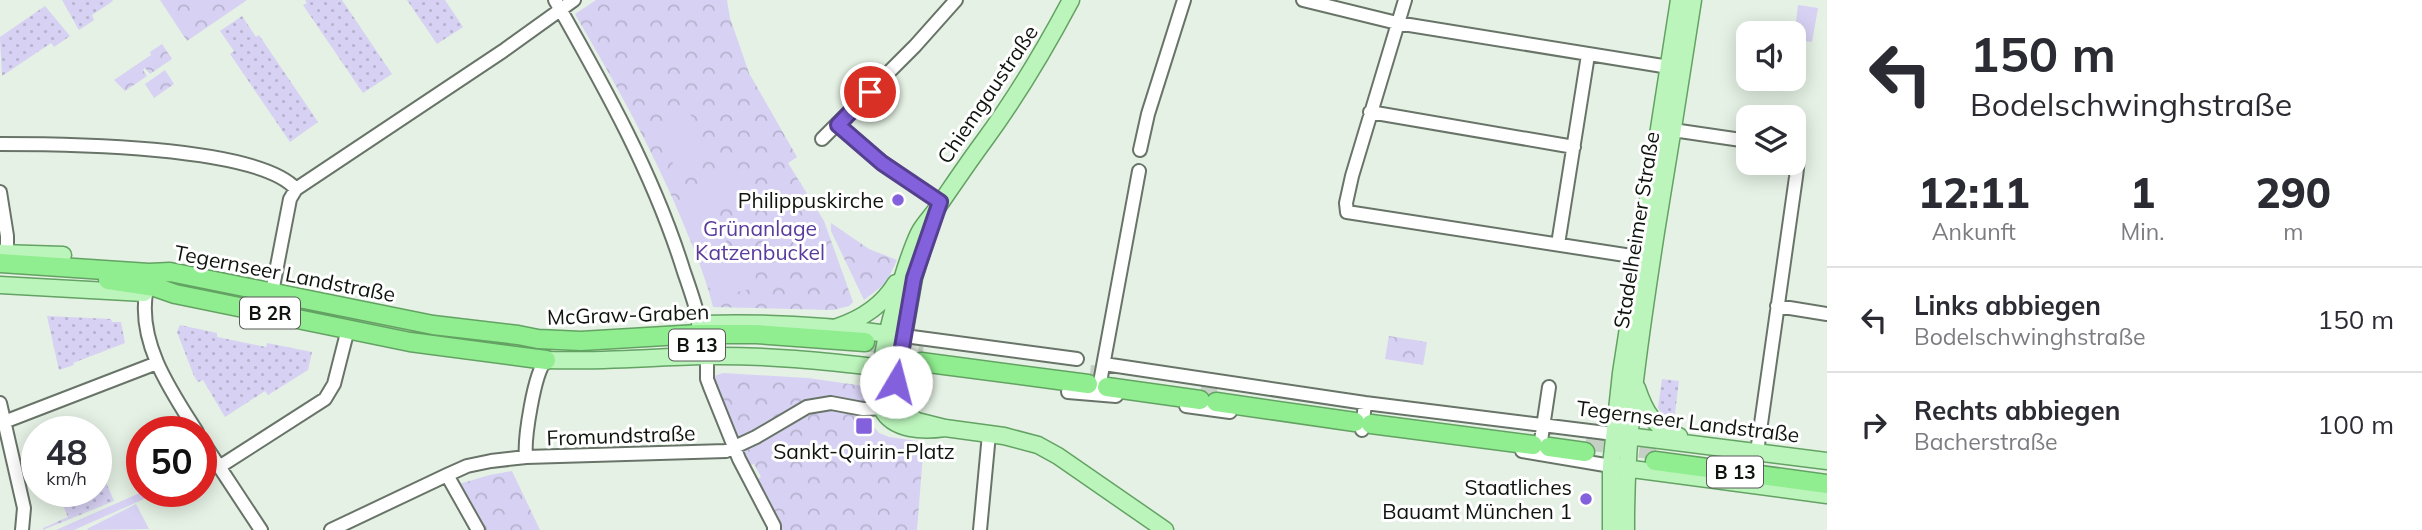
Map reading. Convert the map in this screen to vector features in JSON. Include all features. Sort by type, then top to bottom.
[{"type":"highway","points":[[63,255],[139,263],[170,271]]},
{"type":"highway","name":"Tegernseer Landstraße","points":[[2,256],[149,273],[170,271],[433,325],[517,335]]},
{"type":"highway","name":"Tegernseer Landstraße","points":[[0,274],[155,286],[175,294],[422,344],[503,353]]},
{"type":"highway","points":[[146,293],[175,294]]},
{"type":"highway","name":"B 2R","points":[[517,335],[538,331],[699,324]]},
{"type":"highway","name":"McGraw-Graben","points":[[503,353],[721,344],[865,347],[756,334],[698,334],[582,341],[538,340],[517,335]]},
{"type":"highway","name":"B 2R","points":[[503,353],[545,360]]},
{"type":"highway","points":[[922,356],[1586,447]]},
{"type":"highway","name":"B 13","points":[[1827,473],[1655,456],[1827,484]]},
{"type":"main road","name":"Chiemgaustraße","points":[[898,344],[904,268],[920,230],[1008,107],[1071,0]]},
{"type":"main road","name":"Stadelheimer Straße","points":[[1622,435],[1635,384],[1647,294],[1665,129],[1668,67],[1679,0]]},
{"type":"main road","name":"Stadelheimer Straße","points":[[1619,467],[1638,257],[1693,0]]},
{"type":"main road","name":"Chiemgaustraße","points":[[898,344],[914,278],[938,205]]},
{"type":"main road","points":[[2,256],[63,255]]},
{"type":"main road","name":"B 2R","points":[[699,324],[753,322],[835,328],[855,321],[878,306],[892,290],[904,268]]},
{"type":"main road","points":[[0,285],[146,293]]},
{"type":"main road","points":[[835,328],[898,344]]},
{"type":"main road","points":[[898,344],[883,368],[880,399],[882,408],[888,417],[902,425],[928,430],[945,428]]},
{"type":"main road","points":[[883,368],[898,344]]},
{"type":"main road","points":[[898,344],[895,395],[900,408],[911,418],[945,428],[1019,438],[1044,447],[1166,530]]},
{"type":"main road","name":"B 2R","points":[[545,360],[610,361],[708,356],[805,359],[883,368]]},
{"type":"main road","points":[[1635,384],[1646,410],[1658,426],[1676,436],[1719,447]]},
{"type":"main road","name":"Tegernseer Landstraße","points":[[1622,435],[1827,461]]},
{"type":"main road","points":[[1619,467],[1827,495]]},
{"type":"main road","points":[[1611,530],[1619,467]]},
{"type":"main road","points":[[1619,467],[1626,530]]},
{"type":"street","points":[[272,292],[290,199],[296,189],[558,5],[574,0]]},
{"type":"street","points":[[822,139],[915,46],[956,0]]},
{"type":"street","points":[[1140,150],[1184,0]]},
{"type":"street","points":[[1303,0],[1397,23],[1668,67]]},
{"type":"street","points":[[1405,0],[1352,176],[1346,203],[1347,212],[1638,257]]},
{"type":"street","points":[[558,5],[599,75],[647,172],[672,233],[699,324]]},
{"type":"street","points":[[1558,244],[1588,55]]},
{"type":"street","points":[[1370,112],[1574,147]]},
{"type":"street","points":[[838,125],[882,163],[938,205]]},
{"type":"street","points":[[1665,129],[1736,139]]},
{"type":"street","points":[[0,144],[115,146],[166,151],[261,170],[279,176],[296,189]]},
{"type":"street","points":[[1068,392],[1099,380],[1139,171]]},
{"type":"street","points":[[1757,452],[1796,175]]},
{"type":"street","points":[[0,192],[7,236],[2,256]]},
{"type":"street","points":[[146,293],[145,322],[157,363],[188,416]]},
{"type":"street","points":[[1777,306],[1827,314]]},
{"type":"street","points":[[219,467],[325,399],[334,384],[348,329]]},
{"type":"street","points":[[898,344],[1077,359]]},
{"type":"street","points":[[708,356],[707,379],[734,448],[772,529]]},
{"type":"street","points":[[526,457],[525,445],[537,382],[545,360]]},
{"type":"street","points":[[4,422],[157,363]]},
{"type":"street","name":"Tegernseer Landstraße","points":[[1549,387],[1542,440],[1622,435]]},
{"type":"street","points":[[0,403],[24,508],[22,530]]},
{"type":"street","name":"Fromundstraße","points":[[331,530],[447,475],[479,464],[526,457],[716,452],[734,448],[756,438],[807,407],[831,403],[863,409],[888,408],[902,417],[911,418]]},
{"type":"street","points":[[980,530],[989,433]]},
{"type":"street","points":[[1542,440],[1619,467]]},
{"type":"street","points":[[217,464],[261,530]]},
{"type":"street","points":[[447,475],[478,530]]},
{"type":"green space","points":[[62,0],[113,1],[92,15],[94,20],[79,30]]},
{"type":"green space","points":[[160,0],[247,0],[187,41]]},
{"type":"green space","points":[[305,0],[342,0],[392,74],[363,93],[303,5],[307,3]]},
{"type":"green space","points":[[407,0],[445,0],[463,27],[437,44]]},
{"type":"green space","name":"Grünanlage Katzenbuckel","points":[[596,0],[727,0],[730,18],[749,73],[797,157],[788,163],[824,221],[853,302],[849,306],[833,310],[713,307],[696,255],[660,171],[575,14]]},
{"type":"green space","points":[[1798,5],[1818,8],[1812,42],[1806,41],[1806,21],[1796,21]]},
{"type":"green space","points":[[45,6],[70,36],[54,47],[51,43],[2,76],[0,37]]},
{"type":"green space","points":[[242,16],[256,37],[259,35],[318,122],[290,142],[230,54],[234,51],[220,31]]},
{"type":"green space","points":[[162,44],[172,59],[150,74],[145,68],[143,70],[147,76],[125,91],[114,80],[151,55],[150,52]]},
{"type":"green space","points":[[165,70],[174,84],[154,98],[145,84]]},
{"type":"green space","points":[[689,111],[709,158],[676,171],[657,124]]},
{"type":"green space","points":[[746,166],[753,181],[713,210],[737,268],[753,266],[758,287],[713,298],[675,203]]},
{"type":"green space","points":[[831,223],[869,249],[897,260],[886,283],[864,300],[831,231]]},
{"type":"green space","points":[[47,316],[111,319],[112,322],[121,322],[125,343],[59,370]]},
{"type":"green space","points":[[180,325],[217,333],[217,337],[266,347],[267,343],[312,352],[308,370],[268,395],[265,391],[225,417],[203,380],[198,382],[194,376],[177,332]]},
{"type":"green space","points":[[1389,336],[1427,342],[1423,365],[1385,359]]},
{"type":"green space","points":[[723,373],[808,378],[864,386],[872,425],[879,433],[924,442],[917,530],[782,530],[756,480],[761,477],[754,464],[748,466],[714,381],[714,376]]},
{"type":"green space","points":[[1662,379],[1679,381],[1674,421],[1662,414],[1658,408]]},
{"type":"green space","points":[[512,471],[540,530],[485,530],[459,484]]},
{"type":"green space","points":[[126,499],[126,507],[74,530],[56,530],[112,507]]},
{"type":"green space","points":[[64,507],[99,507],[43,530],[68,517]]},
{"type":"green space","points":[[130,507],[138,507],[149,529],[88,530]]},
{"type":"tunnel","points":[[865,342],[923,351]]},
{"type":"tunnel","points":[[1090,374],[1108,376]]},
{"type":"tunnel","points":[[1201,389],[1217,391]]},
{"type":"tunnel","points":[[1586,441],[1656,451]]},
{"type":"place","name":"Philippuskirche","points":[[898,200]]},
{"type":"place","name":"Sankt-Quirin-Platz","points":[[864,426]]},
{"type":"place","name":"Staatliches Bauamt München 1","points":[[1586,499]]},
{"type":"route","points":[[870,92],[838,125],[882,163],[940,202],[914,278],[896,382]]}]
